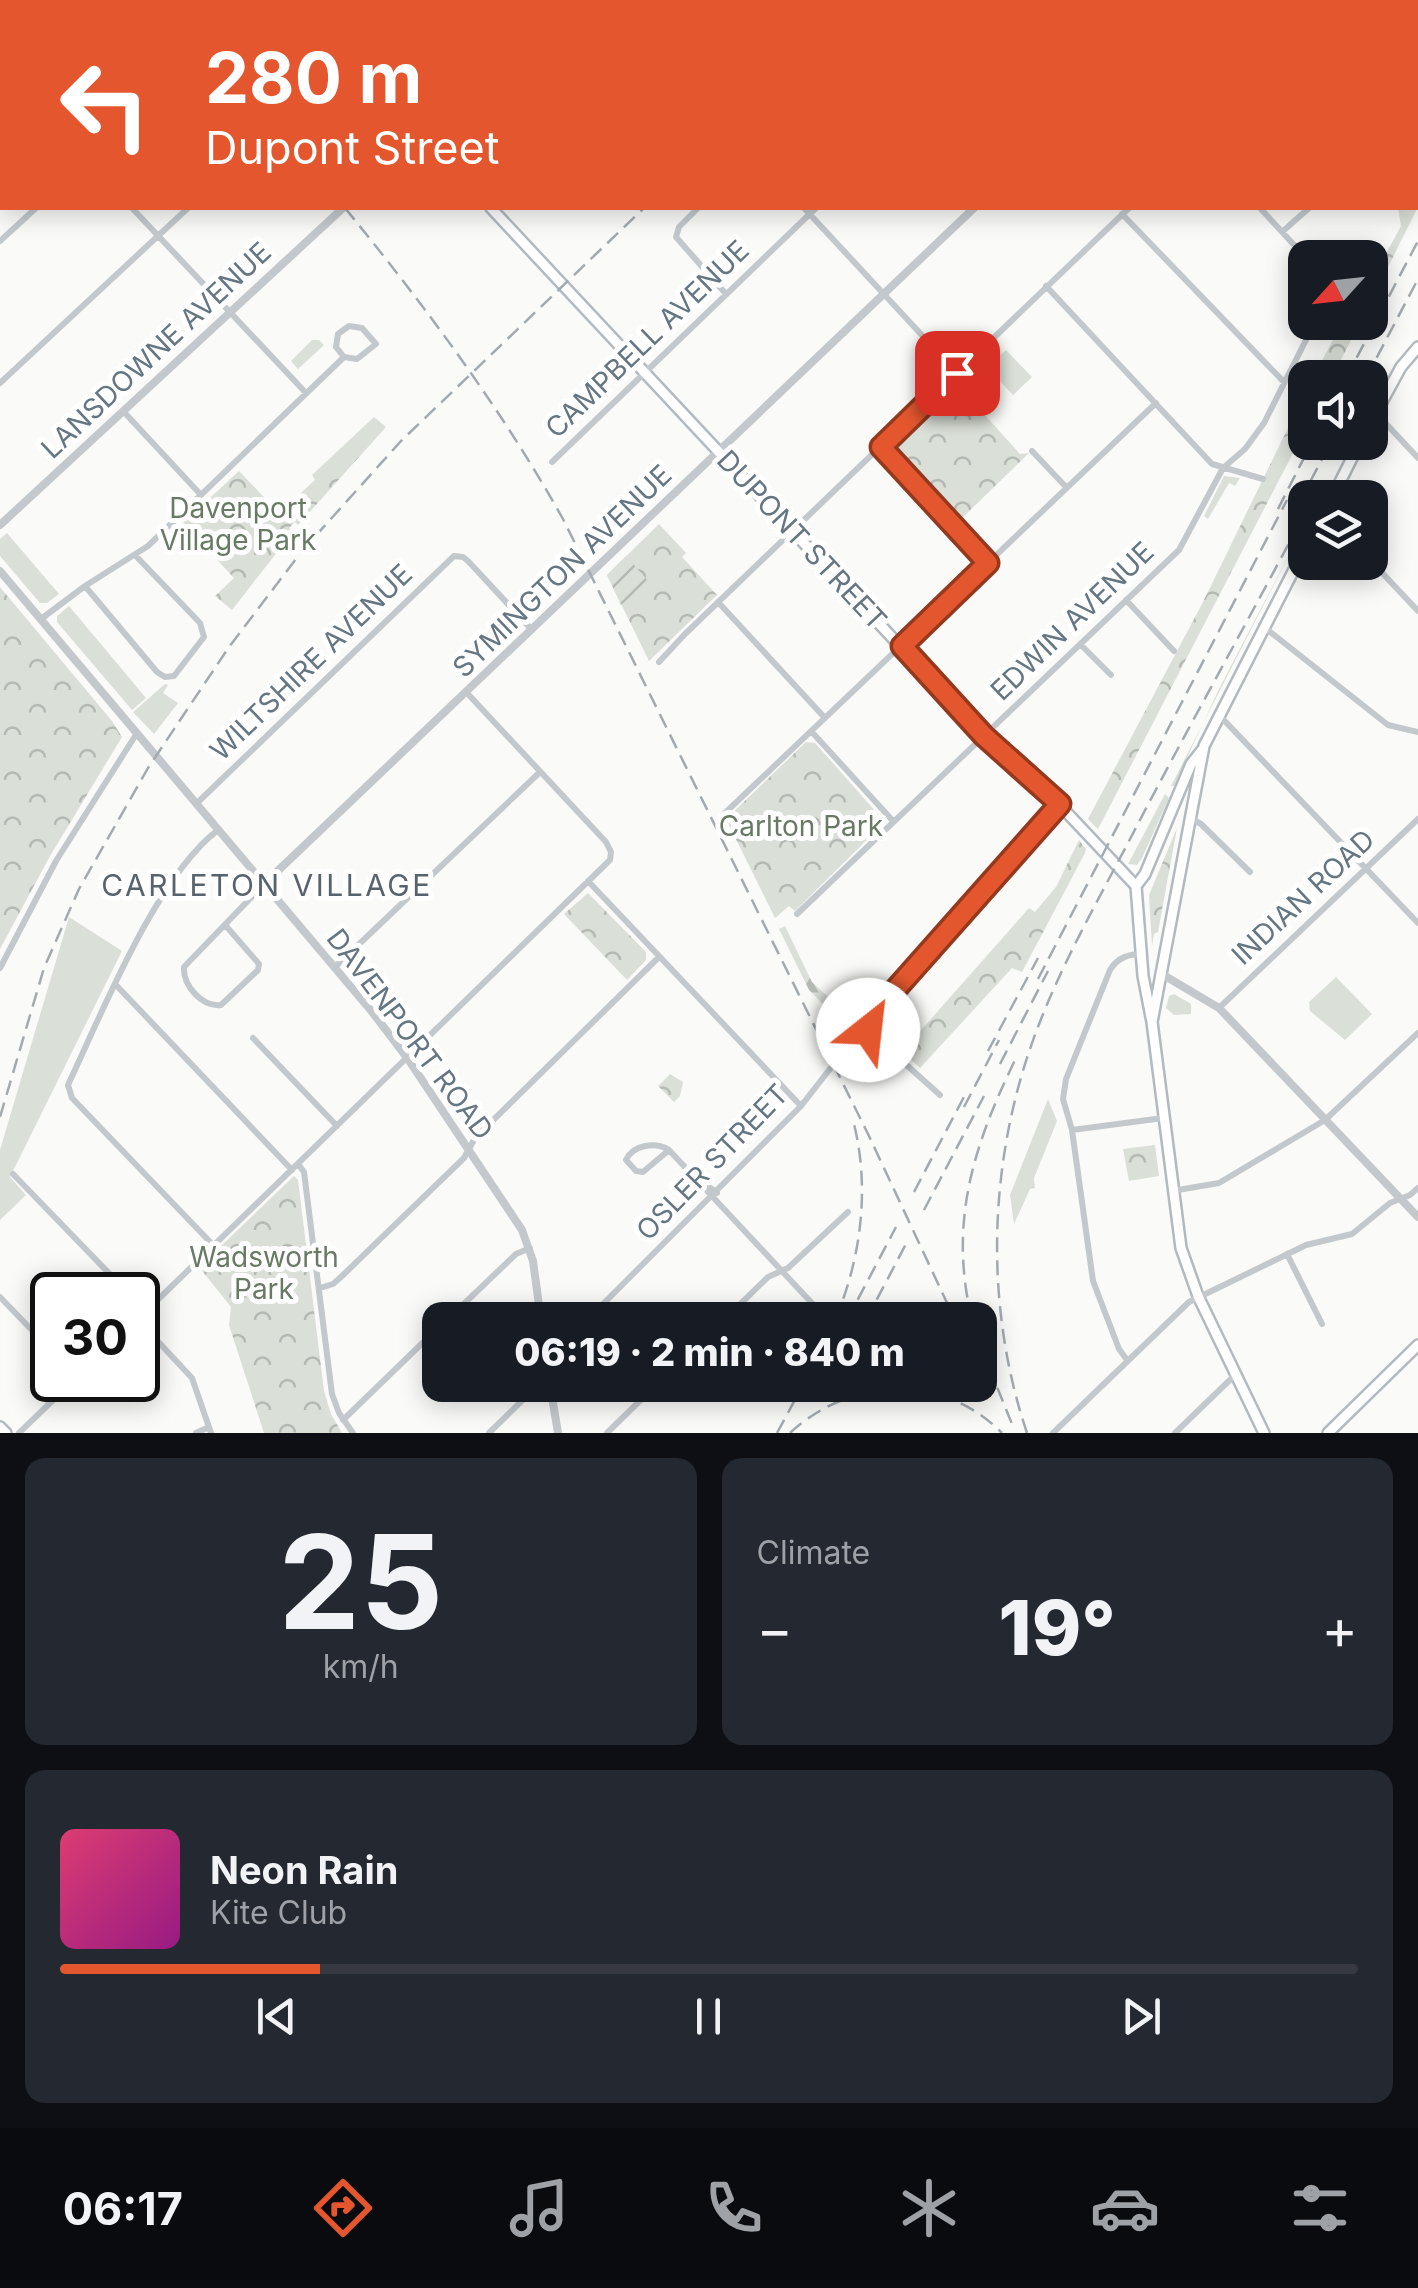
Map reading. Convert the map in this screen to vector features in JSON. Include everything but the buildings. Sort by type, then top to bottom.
[{"type":"main road","name":"DUPONT STREET","points":[[494,210],[984,736],[1060,804],[1136,886]]},
{"type":"main road","points":[[1388,391],[1418,347]]},
{"type":"main road","points":[[1264,1433],[1198,1296],[1181,1248],[1144,976],[1136,886],[1145,874],[1191,764],[1204,746],[1288,580]]},
{"type":"main road","points":[[1152,1022],[1204,746]]},
{"type":"main road","points":[[1168,821],[1178,816],[1190,818]]},
{"type":"main road","points":[[1144,954],[1160,973]]},
{"type":"main road","points":[[1328,1433],[1418,1345]]},
{"type":"main road","points":[[0,1427],[6,1433]]},
{"type":"street","points":[[0,241],[34,210]]},
{"type":"street","points":[[134,210],[306,393]]},
{"type":"street","points":[[0,384],[186,210]]},
{"type":"street","name":"LANSDOWNE AVENUE","points":[[0,525],[340,210]]},
{"type":"street","points":[[696,210],[679,227],[676,237],[726,294]]},
{"type":"street","points":[[810,210],[957,373]]},
{"type":"street","name":"CAMPBELL AVENUE","points":[[552,462],[810,210]]},
{"type":"street","name":"SYMINGTON AVENUE","points":[[226,926],[260,964],[221,1005],[206,1005],[188,985],[184,967],[264,884],[972,210]]},
{"type":"street","points":[[659,662],[1126,210],[1284,382]]},
{"type":"street","points":[[1262,210],[1289,240]]},
{"type":"street","points":[[1282,232],[1307,210]]},
{"type":"street","points":[[1046,286],[1212,464],[1263,479]]},
{"type":"street","points":[[344,328],[362,328],[376,344],[357,359],[344,357],[336,342],[344,328]]},
{"type":"street","name":"EDWIN AVENUE","points":[[797,914],[1179,550],[1223,468],[1255,436],[1308,340]]},
{"type":"street","points":[[41,619],[84,586],[135,555],[344,357]]},
{"type":"street","points":[[726,813],[1156,403]]},
{"type":"street","points":[[124,412],[200,495]]},
{"type":"street","points":[[1388,426],[1418,458]]},
{"type":"street","points":[[881,447],[988,563]]},
{"type":"street","points":[[1032,451],[1067,488]]},
{"type":"street","points":[[84,586],[157,672],[164,677],[174,676],[204,637],[203,630],[135,555]]},
{"type":"street","name":"WILTSHIRE AVENUE","points":[[196,804],[458,555],[533,630]]},
{"type":"street","name":"DAVENPORT ROAD","points":[[0,571],[335,967],[408,1059],[516,1221],[530,1248],[538,1302]]},
{"type":"street","points":[[1388,579],[1418,611]]},
{"type":"street","points":[[1126,600],[1174,652]]},
{"type":"street","points":[[718,602],[825,718]]},
{"type":"street","points":[[1264,627],[1388,725],[1418,732]]},
{"type":"street","points":[[1080,644],[1110,675]]},
{"type":"street","points":[[160,1293],[214,1246],[610,860],[612,852],[606,842],[468,693]]},
{"type":"street","points":[[1218,714],[1418,923]]},
{"type":"street","points":[[811,731],[894,821]]},
{"type":"street","points":[[0,968],[56,862],[137,733]]},
{"type":"street","points":[[335,967],[540,772]]},
{"type":"street","name":"OSLER STREET","points":[[606,1302],[801,1106],[863,1026],[1060,804]]},
{"type":"street","points":[[1190,818],[1250,872]]},
{"type":"street","name":"INDIAN ROAD","points":[[1219,1008],[1418,819]]},
{"type":"street","points":[[214,1246],[69,1094],[68,1085],[162,895],[218,830]]},
{"type":"street","points":[[588,881],[801,1106]]},
{"type":"street","points":[[1127,1360],[1093,1281],[1072,1130],[1063,1099],[1066,1079],[1110,970],[1127,956],[1144,954]]},
{"type":"street","points":[[320,1288],[342,1276],[659,957]]},
{"type":"street","points":[[1160,973],[1219,1008],[1418,1217]]},
{"type":"street","points":[[116,984],[304,1172],[332,1394],[353,1433]]},
{"type":"street","points":[[863,1026],[940,1095]]},
{"type":"street","points":[[1172,1191],[1219,1183],[1325,1120],[1418,1032]]},
{"type":"street","points":[[253,1038],[337,1126]]},
{"type":"street","points":[[1072,1130],[1163,1118]]},
{"type":"street","points":[[669,1150],[643,1172],[636,1171],[626,1160],[631,1152],[650,1145],[669,1150],[811,1302]]},
{"type":"street","points":[[13,1174],[108,1272]]},
{"type":"street","points":[[1053,1432],[1198,1296],[1306,1245],[1352,1234],[1418,1188]]},
{"type":"street","points":[[742,1302],[848,1212]]},
{"type":"street","points":[[465,1302],[516,1254],[530,1248]]},
{"type":"street","points":[[1287,1254],[1322,1324]]},
{"type":"street","points":[[0,1297],[30,1328]]},
{"type":"street","points":[[343,1420],[422,1343]]},
{"type":"street","points":[[160,1344],[192,1378],[210,1430],[196,1433]]},
{"type":"street","points":[[1175,1433],[1236,1375]]},
{"type":"street","points":[[19,1433],[51,1402]]},
{"type":"street","points":[[488,1433],[520,1402]]},
{"type":"street","points":[[551,1402],[558,1433]]},
{"type":"street","points":[[606,1433],[638,1402]]},
{"type":"green space","points":[[1398,210],[1417,210],[1388,267],[1388,250],[1401,226]]},
{"type":"green space","points":[[312,340],[324,345],[298,369],[291,361]]},
{"type":"green space","points":[[1333,340],[1351,340],[1341,360],[1322,360]]},
{"type":"green space","points":[[1006,350],[1032,377],[1013,395],[987,367]]},
{"type":"green space","points":[[955,382],[1020,454],[1029,453],[958,522],[889,447]]},
{"type":"green space","name":"Davenport Village Park","points":[[374,417],[386,427],[298,525],[295,522],[289,528],[293,532],[232,610],[215,596],[234,578],[183,523],[239,471],[279,513],[315,480],[312,475]]},
{"type":"green space","points":[[1288,428],[1289,460],[1098,829],[1088,819],[1203,602]]},
{"type":"green space","points":[[1224,476],[1240,478],[1235,486],[1229,483],[1208,519],[1204,516]]},
{"type":"green space","points":[[659,524],[686,553],[682,557],[717,595],[649,661],[607,575]]},
{"type":"green space","points":[[7,533],[59,594],[47,603],[40,603],[0,556],[0,539]]},
{"type":"green space","points":[[626,556],[649,582],[621,605],[607,575]]},
{"type":"green space","points":[[1288,557],[1203,723],[1219,689]]},
{"type":"green space","points":[[0,587],[122,737],[50,856],[0,949]]},
{"type":"green space","points":[[69,606],[146,698],[132,710],[57,622],[57,616]]},
{"type":"green space","points":[[168,685],[163,693],[178,703],[154,734],[133,712]]},
{"type":"green space","points":[[1203,723],[1174,786],[1171,786]]},
{"type":"green space","name":"Carlton Park","points":[[806,742],[815,743],[885,822],[795,911],[789,906],[775,918],[726,819]]},
{"type":"green space","points":[[1165,794],[1169,798],[1142,858],[1137,865],[1128,864]]},
{"type":"green space","points":[[1177,828],[1158,932],[1152,946],[1149,895]]},
{"type":"green space","points":[[1079,840],[1085,853],[1022,972],[1012,968],[920,1068],[895,1045],[898,1041],[916,1039],[1029,908],[1035,912],[1056,887]]},
{"type":"green space","points":[[588,893],[646,952],[646,960],[627,980],[564,914]]},
{"type":"green space","points":[[69,917],[122,951],[10,1177],[26,1195],[0,1220],[0,1150]]},
{"type":"green space","points":[[785,926],[812,982],[855,1022],[852,1026],[840,1012],[823,1004],[809,990],[779,929]]},
{"type":"green space","points":[[1336,977],[1372,1014],[1345,1040],[1310,1011],[1309,1002]]},
{"type":"green space","points":[[1174,994],[1191,1004],[1191,1014],[1174,1015],[1166,1008],[1169,996]]},
{"type":"green space","points":[[670,1074],[683,1082],[680,1096],[674,1102],[658,1086]]},
{"type":"green space","points":[[1048,1099],[1057,1121],[1034,1178],[1035,1188],[1030,1189],[1014,1224],[1010,1195]]},
{"type":"green space","points":[[1155,1145],[1159,1176],[1129,1181],[1123,1149]]},
{"type":"green space","name":"Wadsworth Park","points":[[294,1176],[298,1180],[324,1391],[342,1433],[264,1433],[229,1325],[231,1307],[199,1267]]},
{"type":"railway","points":[[347,210],[461,359],[563,519],[869,1136],[947,1302]]},
{"type":"railway","points":[[0,1117],[44,968],[79,889],[148,768],[229,647],[302,551],[401,441],[642,210]]},
{"type":"railway","points":[[1355,360],[1418,241]]},
{"type":"railway","points":[[1375,360],[1418,279]]},
{"type":"railway","points":[[1278,509],[1303,460]]},
{"type":"railway","points":[[1311,480],[1322,460]]},
{"type":"railway","points":[[1038,979],[1287,500]]},
{"type":"railway","points":[[1027,1433],[1013,1386],[998,1288],[1000,1190],[1017,1093],[1041,1019],[1076,942],[1288,544]]},
{"type":"railway","points":[[988,1051],[1038,958]]},
{"type":"railway","points":[[1000,1064],[1048,971]]},
{"type":"railway","points":[[964,1107],[999,1040]]},
{"type":"railway","points":[[968,1302],[963,1249],[969,1184],[988,1120],[1017,1056]]},
{"type":"railway","points":[[914,1192],[965,1095]]},
{"type":"railway","points":[[924,1210],[984,1096]]},
{"type":"railway","points":[[842,1302],[857,1248],[862,1198],[854,1124]]},
{"type":"railway","points":[[856,1302],[896,1227]]},
{"type":"railway","points":[[875,1302],[906,1244]]},
{"type":"railway","points":[[997,1387],[1012,1424]]},
{"type":"railway","points":[[790,1433],[814,1414],[840,1401],[896,1390],[925,1392],[952,1400],[978,1413],[1002,1433]]},
{"type":"railway","points":[[777,1433],[794,1402]]},
{"type":"district","name":"CARLETON VILLAGE","points":[[267,886]]},
{"type":"route","points":[[868,1030],[863,1026],[890,992],[1060,804],[984,736],[902,646],[988,563],[881,447],[957,373]]}]
